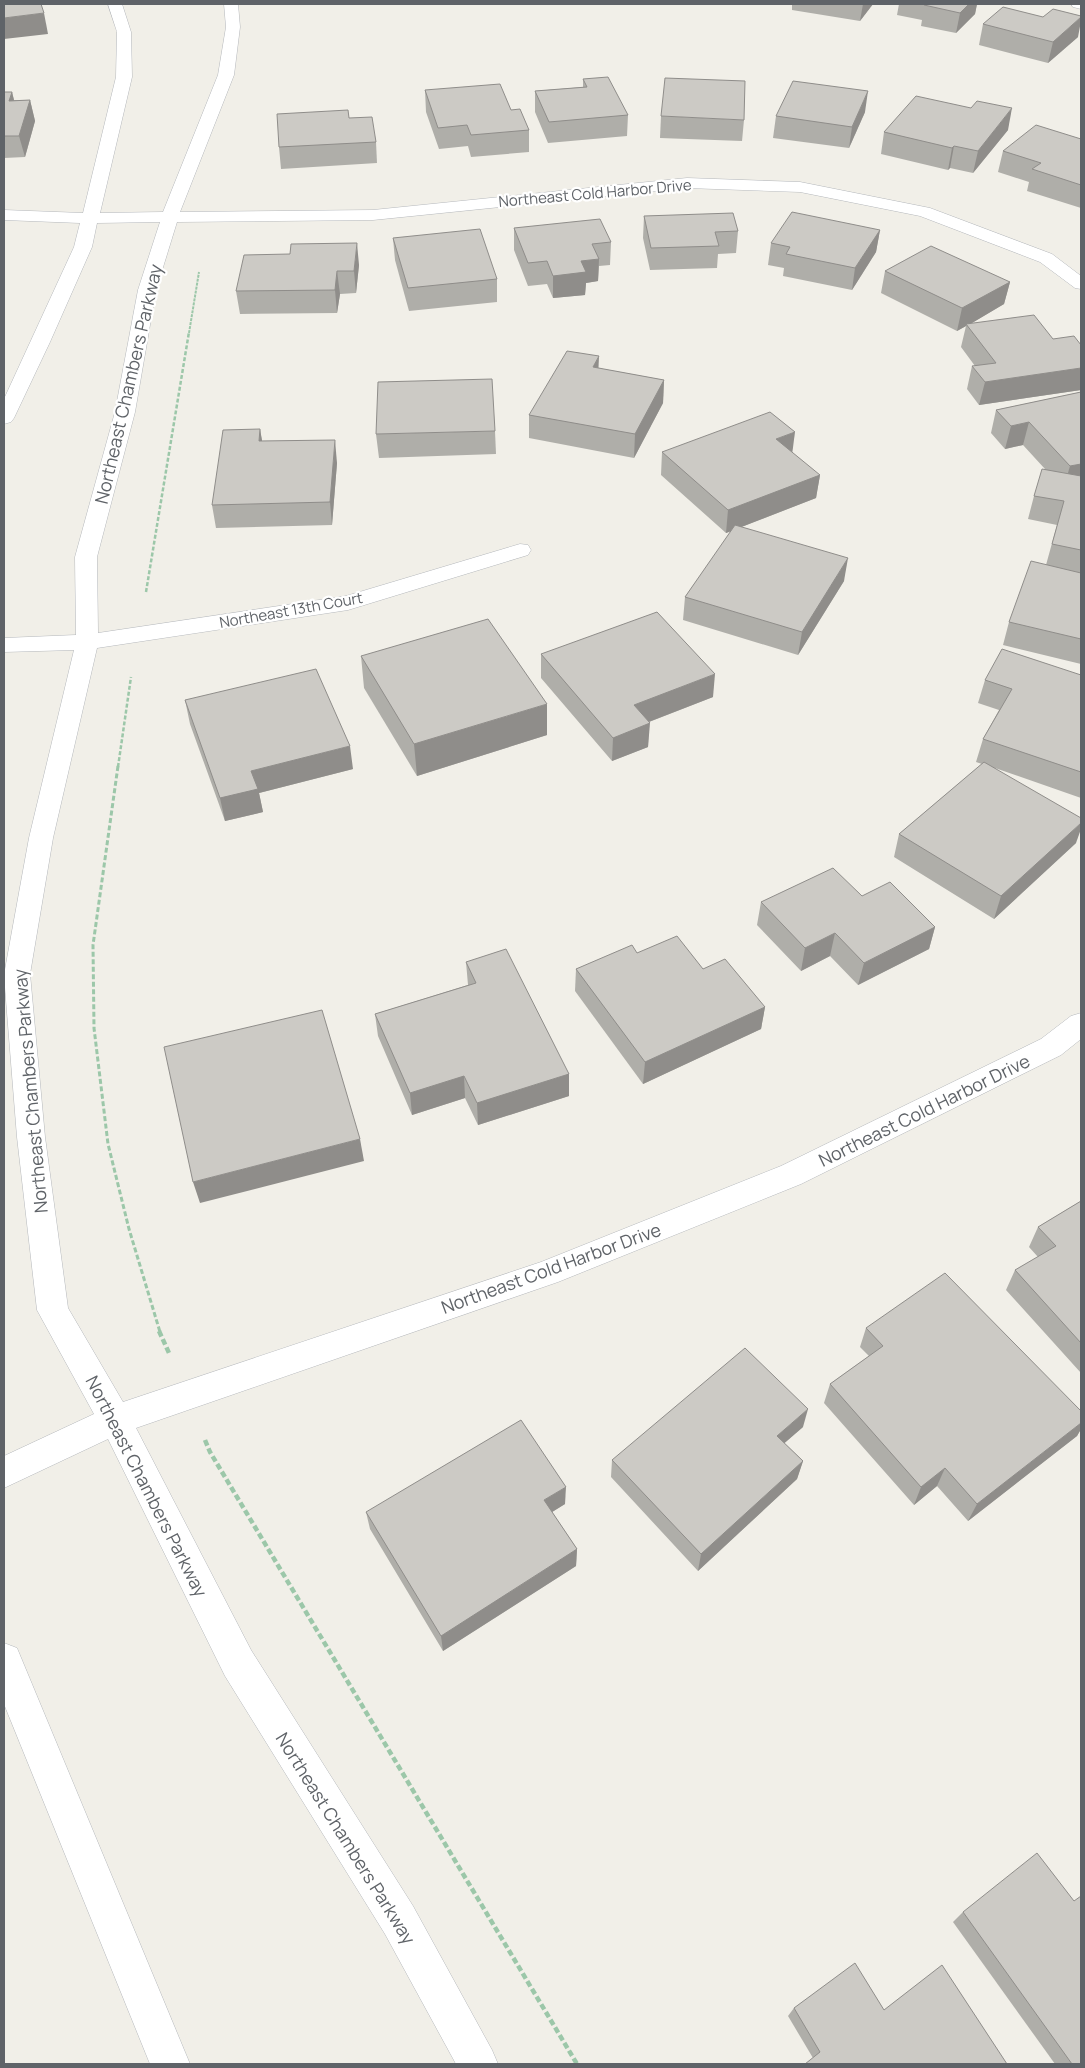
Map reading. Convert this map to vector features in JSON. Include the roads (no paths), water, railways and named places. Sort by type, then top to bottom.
[{"type":"street","points":[[4,418],[41,342],[83,247],[124,77],[124,32],[115,4]]},
{"type":"street","name":"Northeast Chambers Parkway","points":[[231,4],[233,27],[226,75],[170,217],[147,290],[125,412],[86,557],[87,642],[41,838],[17,974],[31,1137],[53,1310],[115,1420],[238,1663],[399,1920],[478,2064]]},
{"type":"street","name":"Northeast Cold Harbor Drive","points":[[4,214],[90,218],[373,215],[687,183],[800,187],[924,212],[1046,258],[1081,284]]},
{"type":"street","name":"Northeast 13th Court","points":[[4,645],[87,642],[348,603],[520,550]]},
{"type":"street","name":"Northeast Cold Harbor Drive","points":[[4,1472],[115,1420],[547,1273],[791,1175],[1051,1047],[1081,1024]]},
{"type":"street","points":[[4,1661],[170,2064]]}]
